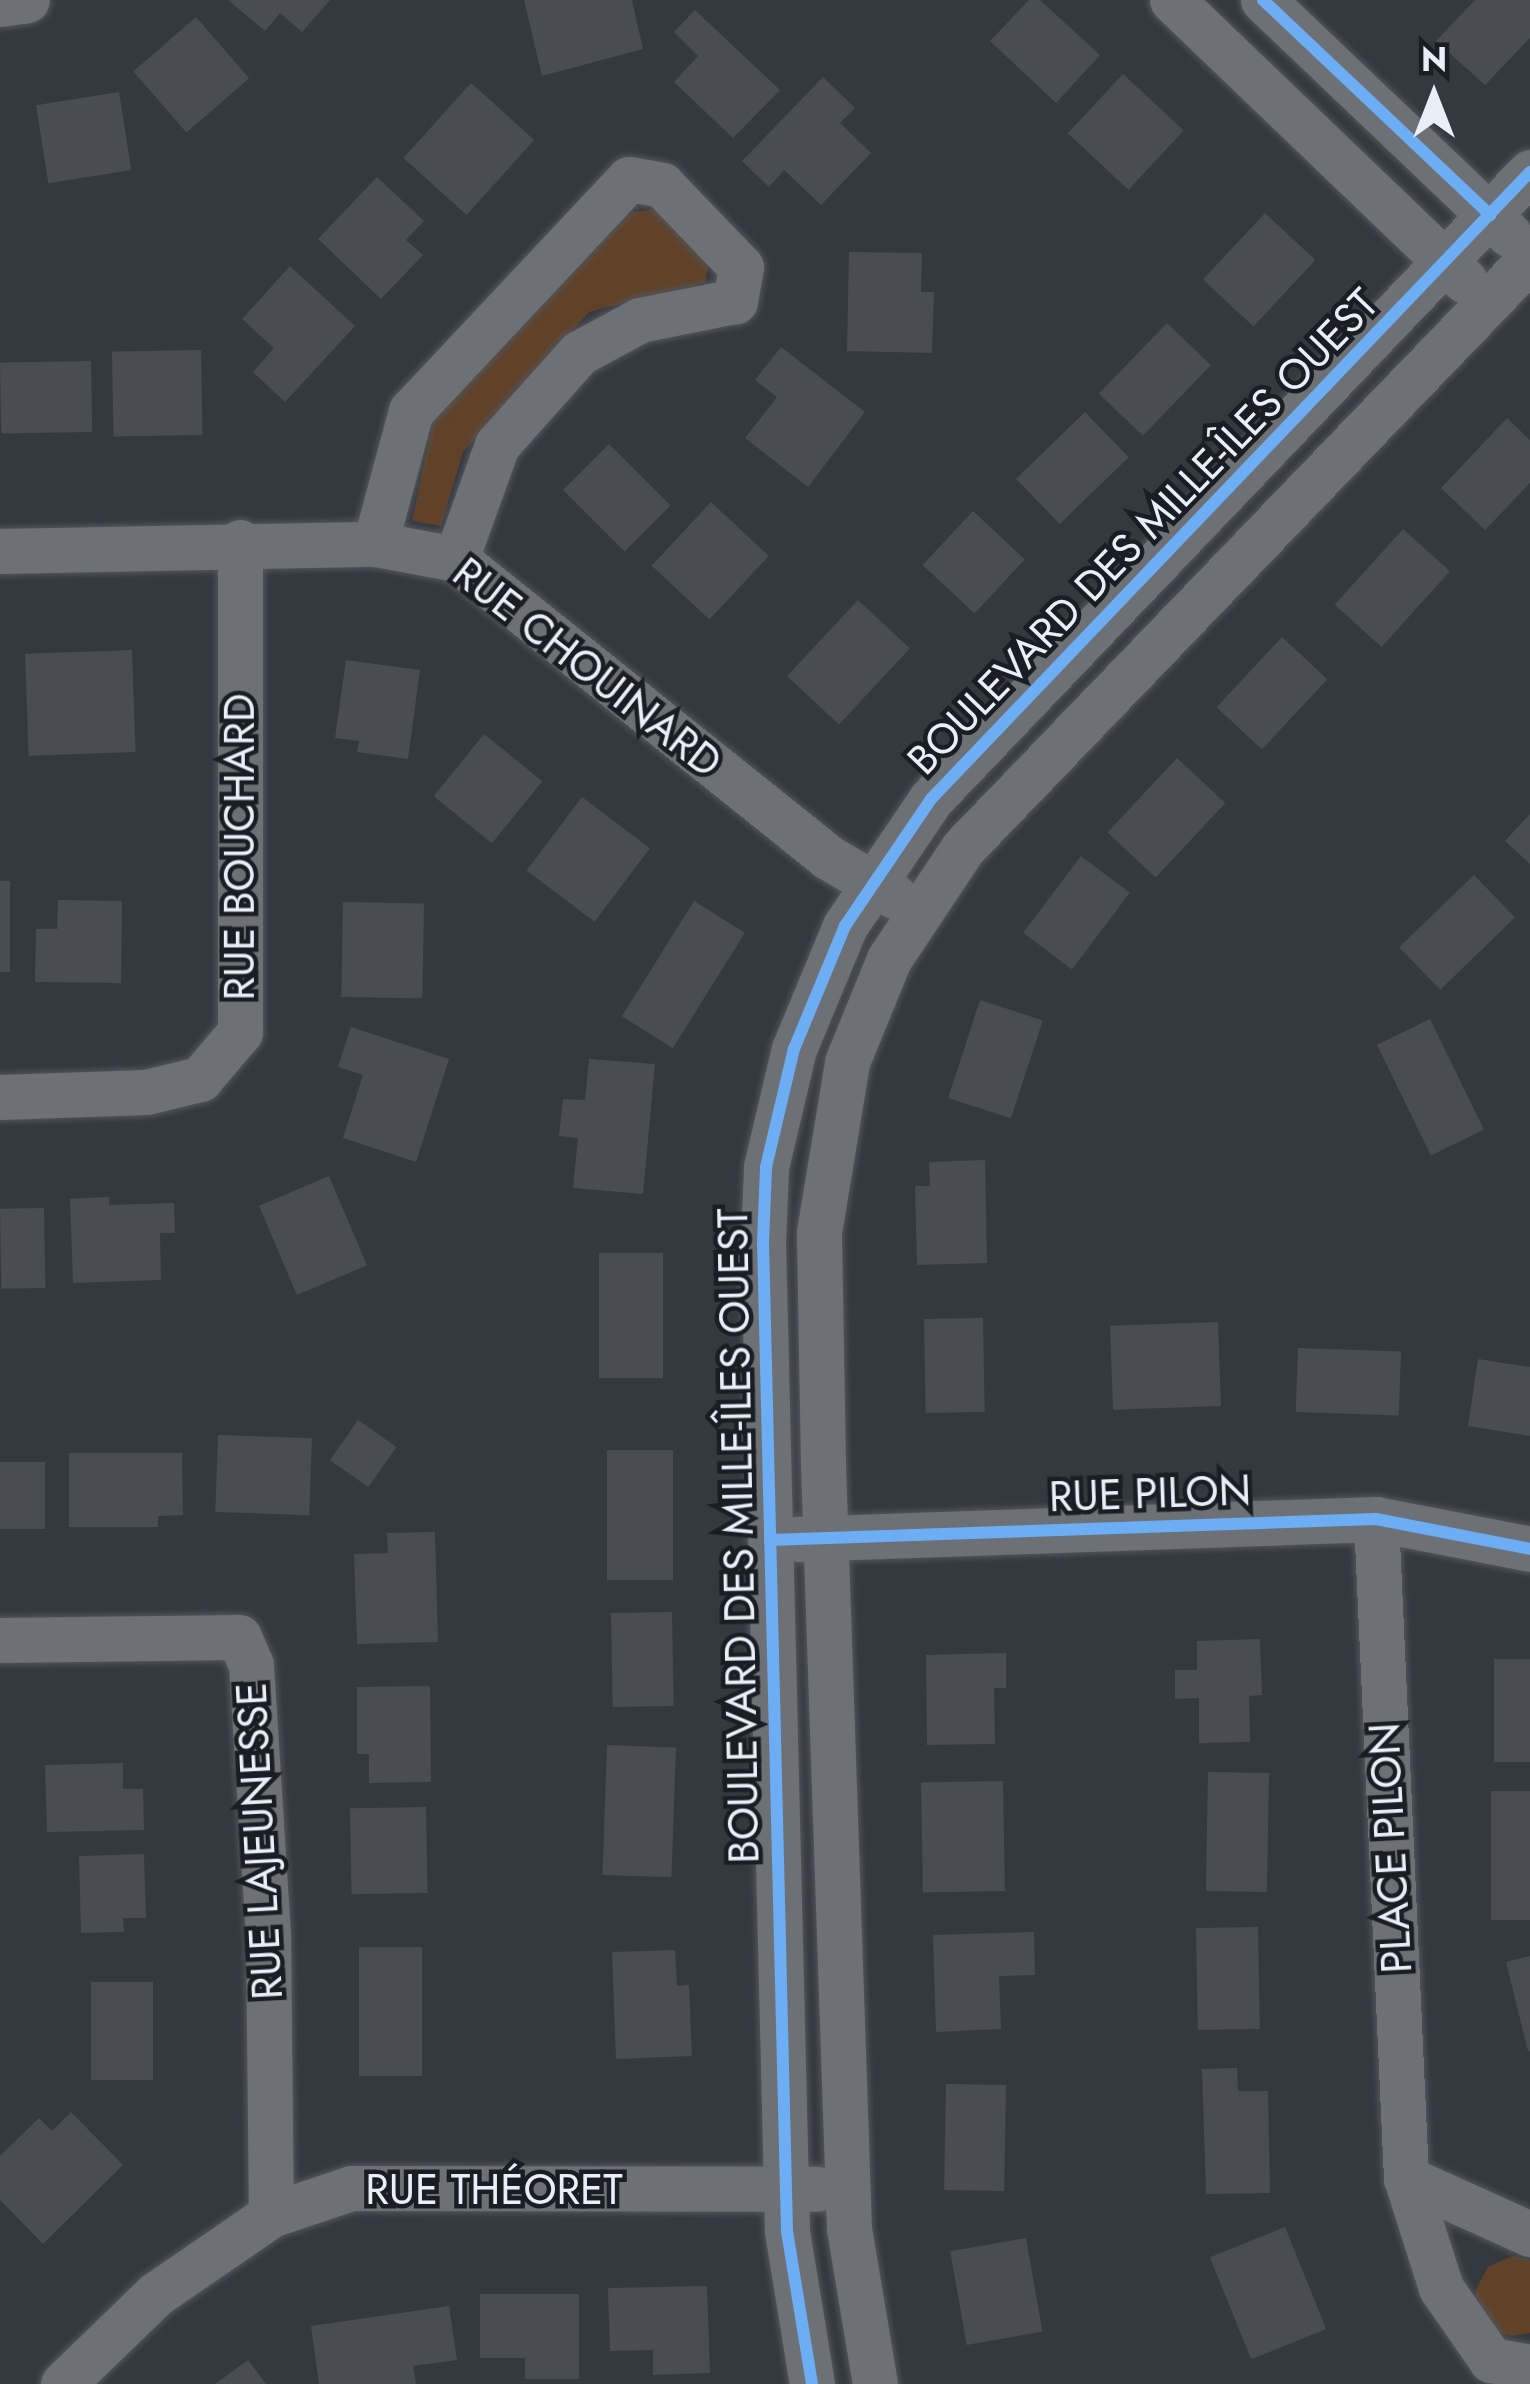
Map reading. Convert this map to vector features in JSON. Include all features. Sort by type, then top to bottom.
[{"type":"street","points":[[0,4],[27,0]]},
{"type":"street","points":[[1172,0],[1486,300]]},
{"type":"street","points":[[1263,0],[1530,256]]},
{"type":"street","name":"BOULEVARD DES MILLE-ÎLES OUEST","points":[[812,2384],[790,2270],[786,2190],[766,1167],[812,999],[870,883],[956,771],[1530,172]]},
{"type":"street","points":[[375,544],[411,411],[629,178],[662,185],[741,268],[734,301],[640,320],[579,352],[497,445],[456,559]]},
{"type":"street","name":"BOULEVARD DES MILLE-ÎLES OUEST","points":[[875,2384],[854,2293],[847,2188],[819,1232],[829,1132],[858,1029],[918,909],[994,813],[1530,256]]},
{"type":"street","name":"RUE CHOUINARD","points":[[0,551],[241,542],[375,544],[456,559],[870,883],[918,909]]},
{"type":"street","name":"RUE BOUCHARD","points":[[0,1097],[146,1092],[200,1079],[241,1032],[241,542]]},
{"type":"street","name":"RUE PILON","points":[[770,1540],[1376,1519],[1530,1549]]},
{"type":"street","name":"PLACE PILON","points":[[1376,1519],[1406,2178],[1441,2288],[1491,2360],[1530,2367]]},
{"type":"street","name":"RUE LAJEUNESSE","points":[[0,1640],[239,1637],[251,1664],[268,1933],[271,2215]]},
{"type":"street","points":[[1406,2178],[1530,2234]]},
{"type":"street","name":"RUE THÉORET","points":[[63,2384],[156,2294],[271,2215],[351,2188],[847,2188]]},
{"type":"shaded area","points":[[657,209],[709,259],[705,283],[589,312],[463,452],[441,526],[412,521],[434,417],[626,213]]},
{"type":"shaded area","points":[[1512,2256],[1530,2260],[1530,2333],[1511,2336],[1498,2332],[1476,2303],[1476,2289],[1488,2267]]},
{"type":"building","points":[[228,0],[330,0],[302,32],[280,13],[265,31]]},
{"type":"building","points":[[524,0],[632,0],[643,49],[542,76]]},
{"type":"building","points":[[1029,0],[1040,0],[1100,55],[1056,103],[990,41]]},
{"type":"building","points":[[1475,0],[1530,0],[1530,38],[1485,85],[1436,41]]},
{"type":"building","points":[[695,10],[780,90],[733,138],[674,82],[698,56],[674,32]]},
{"type":"building","points":[[196,17],[249,78],[186,133],[133,71]]},
{"type":"building","points":[[1123,74],[1184,131],[1128,190],[1068,133]]},
{"type":"building","points":[[823,77],[855,108],[840,123],[871,153],[821,205],[784,170],[769,187],[742,161]]},
{"type":"building","points":[[471,83],[534,140],[467,215],[403,158]]},
{"type":"building","points":[[119,92],[131,170],[48,183],[36,105]]},
{"type":"building","points":[[377,177],[424,221],[406,240],[423,255],[381,299],[318,239]]},
{"type":"building","points":[[1265,213],[1315,260],[1253,327],[1203,280]]},
{"type":"building","points":[[849,252],[922,253],[921,292],[934,292],[932,353],[847,351]]},
{"type":"building","points":[[290,266],[355,326],[285,402],[253,372],[274,348],[242,319]]},
{"type":"building","points":[[1167,323],[1211,365],[1143,436],[1099,393]]},
{"type":"building","points":[[781,347],[865,412],[808,487],[745,438],[777,397],[755,380]]},
{"type":"building","points":[[201,350],[202,435],[113,437],[112,352]]},
{"type":"building","points":[[91,361],[92,432],[1,434],[0,363]]},
{"type":"building","points":[[1085,412],[1129,457],[1060,524],[1016,479]]},
{"type":"building","points":[[1507,418],[1530,440],[1530,483],[1485,530],[1441,488]]},
{"type":"building","points":[[609,444],[671,506],[625,551],[563,490]]},
{"type":"building","points":[[711,502],[769,556],[709,620],[652,566]]},
{"type":"building","points":[[973,511],[1025,559],[974,614],[923,565]]},
{"type":"building","points":[[1403,529],[1450,571],[1382,647],[1335,605]]},
{"type":"building","points":[[858,600],[910,648],[839,724],[787,676]]},
{"type":"building","points":[[1282,637],[1327,679],[1262,749],[1217,707]]},
{"type":"building","points":[[132,650],[136,752],[29,756],[25,654]]},
{"type":"building","points":[[346,660],[420,670],[408,759],[357,752],[359,741],[335,738]]},
{"type":"building","points":[[484,734],[542,781],[492,843],[434,796]]},
{"type":"building","points":[[1177,758],[1225,803],[1156,878],[1107,833]]},
{"type":"building","points":[[582,797],[650,848],[595,922],[527,870]]},
{"type":"building","points":[[1530,814],[1530,864],[1505,841]]},
{"type":"building","points":[[1081,856],[1130,893],[1072,969],[1023,933]]},
{"type":"building","points":[[1474,875],[1515,917],[1440,990],[1399,947]]},
{"type":"building","points":[[0,881],[10,881],[10,972],[0,972]]},
{"type":"building","points":[[58,900],[122,901],[121,983],[35,982],[36,929],[57,929]]},
{"type":"building","points":[[694,901],[745,933],[673,1048],[622,1016]]},
{"type":"building","points":[[343,902],[424,903],[422,998],[341,997]]},
{"type":"building","points":[[980,1000],[1043,1020],[1011,1118],[948,1098]]},
{"type":"building","points":[[1430,1019],[1484,1130],[1431,1155],[1377,1045]]},
{"type":"building","points":[[351,1027],[449,1059],[416,1162],[343,1138],[363,1075],[338,1067]]},
{"type":"building","points":[[589,1059],[655,1064],[643,1194],[573,1188],[578,1138],[559,1136],[563,1099],[585,1100]]},
{"type":"building","points":[[985,1160],[987,1263],[917,1265],[915,1186],[930,1186],[929,1162]]},
{"type":"building","points":[[329,1176],[367,1265],[297,1295],[259,1206]]},
{"type":"building","points":[[109,1197],[109,1205],[174,1203],[175,1233],[160,1233],[161,1280],[73,1283],[70,1199]]},
{"type":"building","points":[[44,1208],[45,1288],[1,1289],[0,1209]]},
{"type":"building","points":[[599,1253],[663,1253],[663,1378],[599,1378]]},
{"type":"building","points":[[983,1318],[985,1412],[926,1413],[924,1319]]},
{"type":"building","points":[[1218,1322],[1221,1406],[1113,1410],[1110,1326]]},
{"type":"building","points":[[1298,1348],[1401,1352],[1399,1416],[1296,1412]]},
{"type":"building","points":[[1478,1359],[1530,1367],[1530,1436],[1468,1426]]},
{"type":"building","points":[[358,1420],[397,1447],[368,1487],[330,1460]]},
{"type":"building","points":[[218,1435],[312,1438],[309,1515],[215,1512]]},
{"type":"building","points":[[607,1450],[673,1450],[673,1580],[607,1580]]},
{"type":"building","points":[[69,1453],[182,1453],[183,1515],[158,1516],[158,1527],[69,1527]]},
{"type":"building","points":[[0,1462],[45,1462],[45,1529],[0,1529]]},
{"type":"building","points":[[435,1532],[438,1642],[357,1644],[354,1554],[388,1553],[387,1533]]},
{"type":"building","points":[[672,1612],[674,1706],[613,1707],[611,1613]]},
{"type":"building","points":[[1260,1639],[1262,1695],[1249,1696],[1250,1742],[1199,1743],[1199,1698],[1175,1699],[1175,1670],[1197,1670],[1197,1641]]},
{"type":"building","points":[[1006,1653],[1006,1688],[994,1688],[995,1744],[927,1745],[926,1655]]},
{"type":"building","points":[[1494,1659],[1530,1659],[1530,1762],[1494,1762]]},
{"type":"building","points":[[430,1686],[431,1782],[369,1783],[369,1754],[357,1754],[357,1687]]},
{"type":"building","points":[[607,1745],[676,1747],[671,1877],[602,1875]]},
{"type":"building","points":[[123,1763],[123,1789],[143,1789],[144,1830],[47,1832],[45,1765]]},
{"type":"building","points":[[1208,1772],[1269,1773],[1267,1892],[1206,1891]]},
{"type":"building","points":[[1003,1781],[1005,1891],[923,1892],[921,1782]]},
{"type":"building","points":[[1491,1791],[1530,1791],[1530,1920],[1491,1920]]},
{"type":"building","points":[[426,1807],[428,1893],[352,1894],[350,1808]]},
{"type":"building","points":[[144,1854],[146,1918],[123,1918],[124,1932],[81,1933],[79,1856]]},
{"type":"building","points":[[1258,1927],[1260,2029],[1198,2030],[1196,1928]]},
{"type":"building","points":[[1034,1932],[1035,1975],[999,1976],[1001,2029],[936,2032],[933,1935]]},
{"type":"building","points":[[359,1947],[422,1947],[422,2076],[359,2076]]},
{"type":"building","points":[[675,1950],[677,1986],[689,1985],[692,2056],[616,2059],[612,1952]]},
{"type":"building","points":[[1530,1956],[1530,2051],[1528,2051],[1506,1962]]},
{"type":"building","points":[[91,1982],[153,1982],[153,2080],[91,2080]]},
{"type":"building","points":[[1237,2068],[1238,2091],[1268,2091],[1270,2193],[1206,2194],[1202,2069]]},
{"type":"building","points":[[946,2084],[1006,2085],[1004,2191],[944,2190]]},
{"type":"building","points":[[71,2112],[123,2165],[43,2244],[0,2200],[0,2156],[39,2118],[52,2131]]},
{"type":"building","points":[[1285,2227],[1326,2329],[1251,2359],[1210,2257]]},
{"type":"building","points":[[1026,2238],[1042,2332],[967,2345],[950,2251]]},
{"type":"building","points":[[707,2286],[710,2373],[653,2375],[653,2350],[610,2351],[608,2288]]},
{"type":"building","points":[[480,2294],[579,2294],[579,2379],[525,2379],[525,2358],[480,2358]]},
{"type":"building","points":[[449,2306],[457,2360],[413,2366],[416,2384],[319,2384],[311,2326]]},
{"type":"building","points":[[248,2360],[266,2384],[215,2384]]},
{"type":"cycle path","points":[[1263,0],[1490,215]]},
{"type":"cycle path","points":[[812,2384],[787,2231],[763,1243],[766,1167],[794,1049],[845,926],[931,799],[1530,172]]},
{"type":"cycle path","points":[[770,1540],[1376,1519],[1530,1549]]}]
